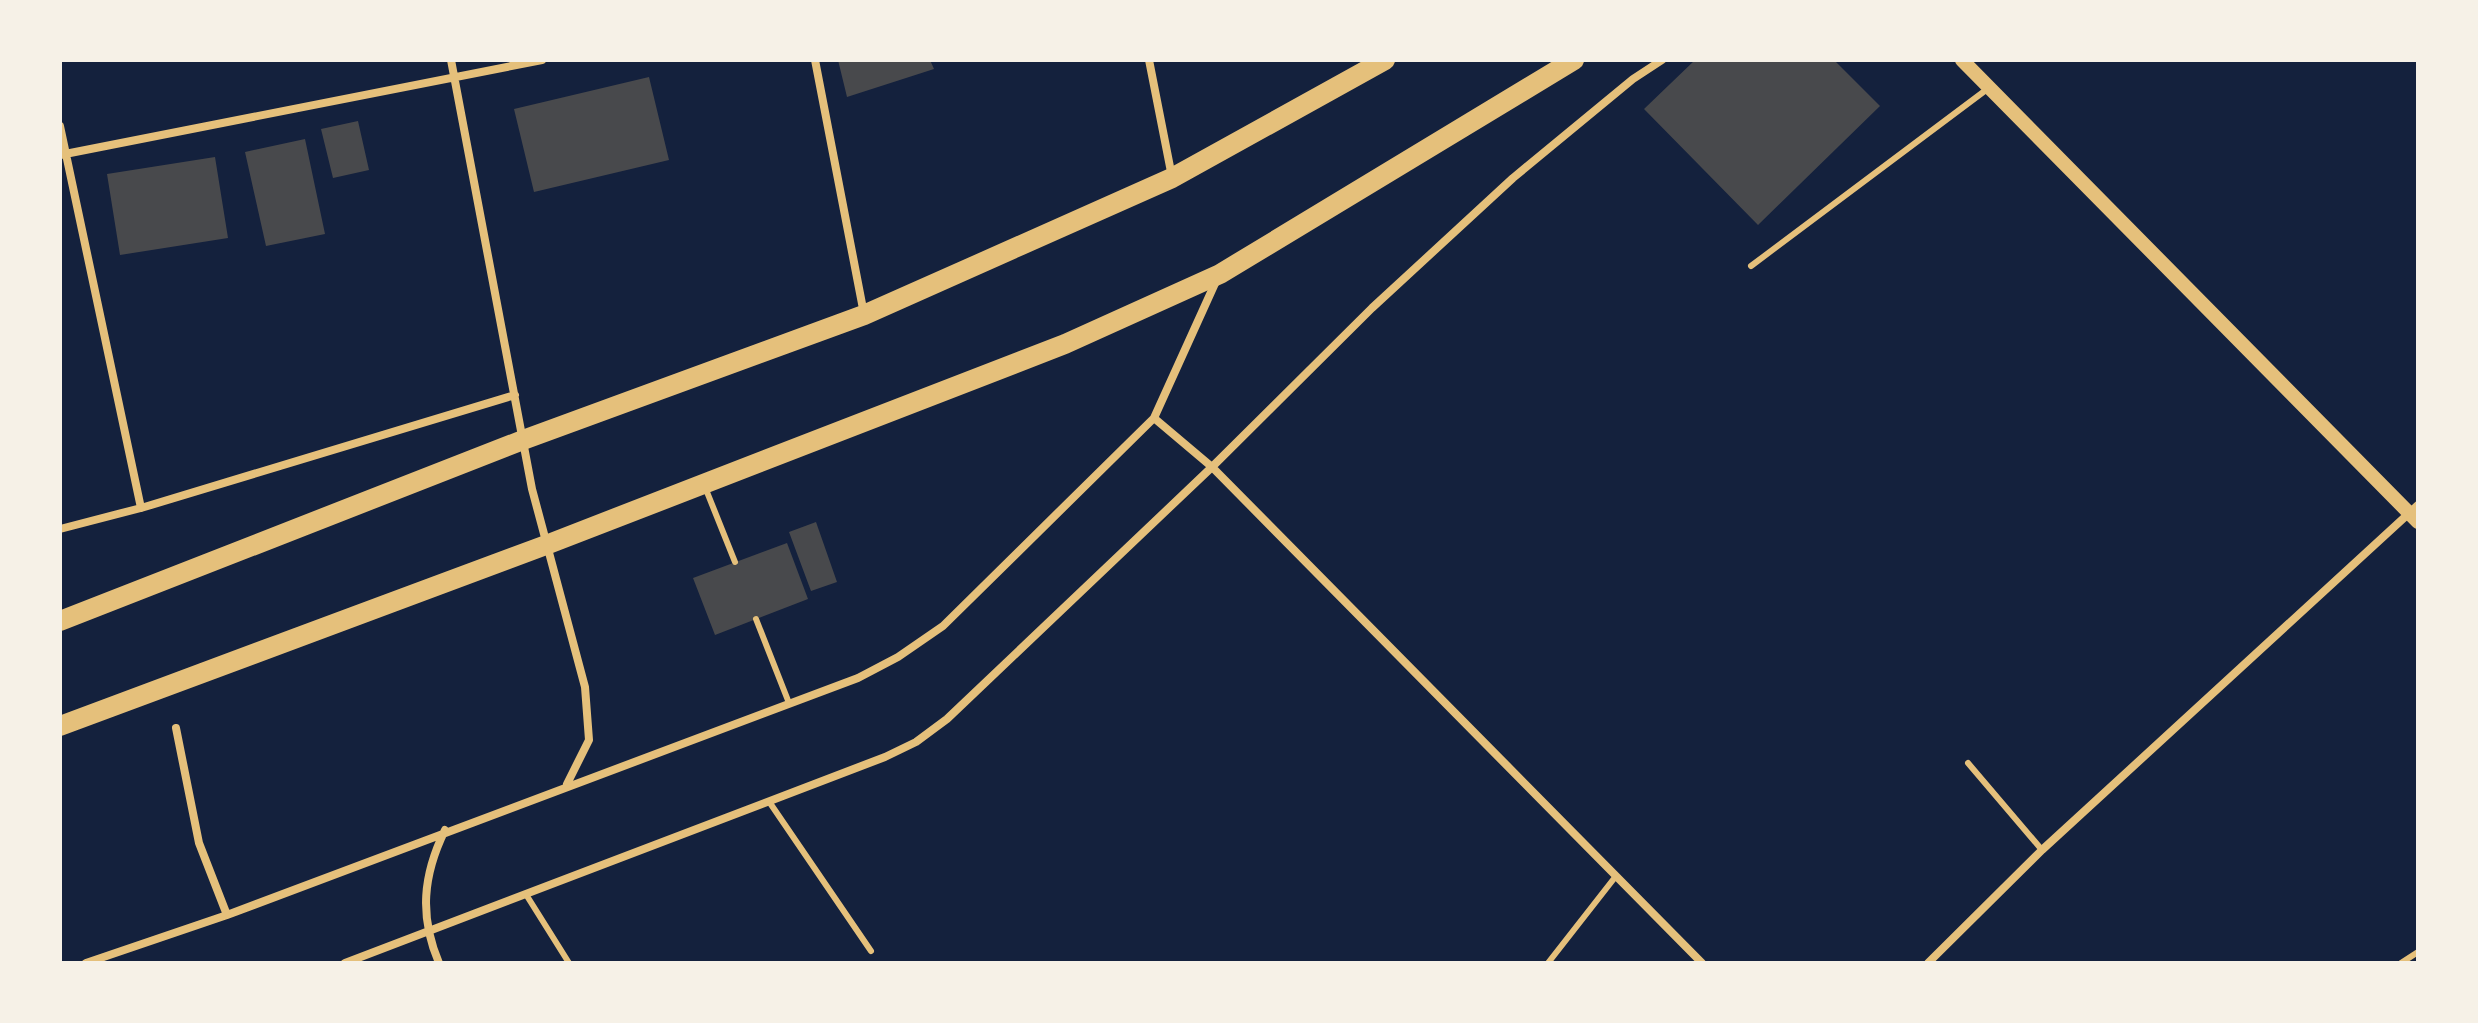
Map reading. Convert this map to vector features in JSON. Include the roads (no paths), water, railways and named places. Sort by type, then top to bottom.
[{"type":"main road","points":[[60,621],[523,440],[864,315],[1172,178],[1385,60]]},
{"type":"main road","points":[[60,726],[546,545],[1065,344],[1220,274],[1574,60]]},
{"type":"street","points":[[451,60],[523,440],[546,545],[585,687],[589,740],[566,785]]},
{"type":"street","points":[[62,154],[542,60]]},
{"type":"street","points":[[815,60],[864,315]]},
{"type":"street","points":[[1149,60],[1172,178]]},
{"type":"street","points":[[345,963],[427,935],[770,803],[895,752],[947,719],[1212,467],[1372,308],[1513,178],[1633,79],[1662,60]]},
{"type":"street","points":[[1928,963],[2042,850],[2415,513],[1962,60]]},
{"type":"street","points":[[60,126],[62,154],[141,508]]},
{"type":"street","points":[[86,963],[227,915],[885,664],[943,626],[1154,418],[1220,274]]},
{"type":"street","points":[[60,529],[141,508],[515,395]]},
{"type":"street","points":[[1154,418],[1212,467],[1702,963]]},
{"type":"street","points":[[176,728],[199,843],[227,915]]},
{"type":"street","points":[[439,963],[427,935],[431,859],[446,830]]},
{"type":"lane","points":[[1751,266],[1990,87]]},
{"type":"lane","points":[[704,484],[735,562]]},
{"type":"lane","points":[[756,619],[789,703]]},
{"type":"lane","points":[[1968,763],[2042,850]]},
{"type":"lane","points":[[770,803],[871,951]]},
{"type":"lane","points":[[1548,963],[1616,876]]},
{"type":"lane","points":[[527,896],[569,963]]},
{"type":"lane","points":[[2401,963],[2418,952]]}]
